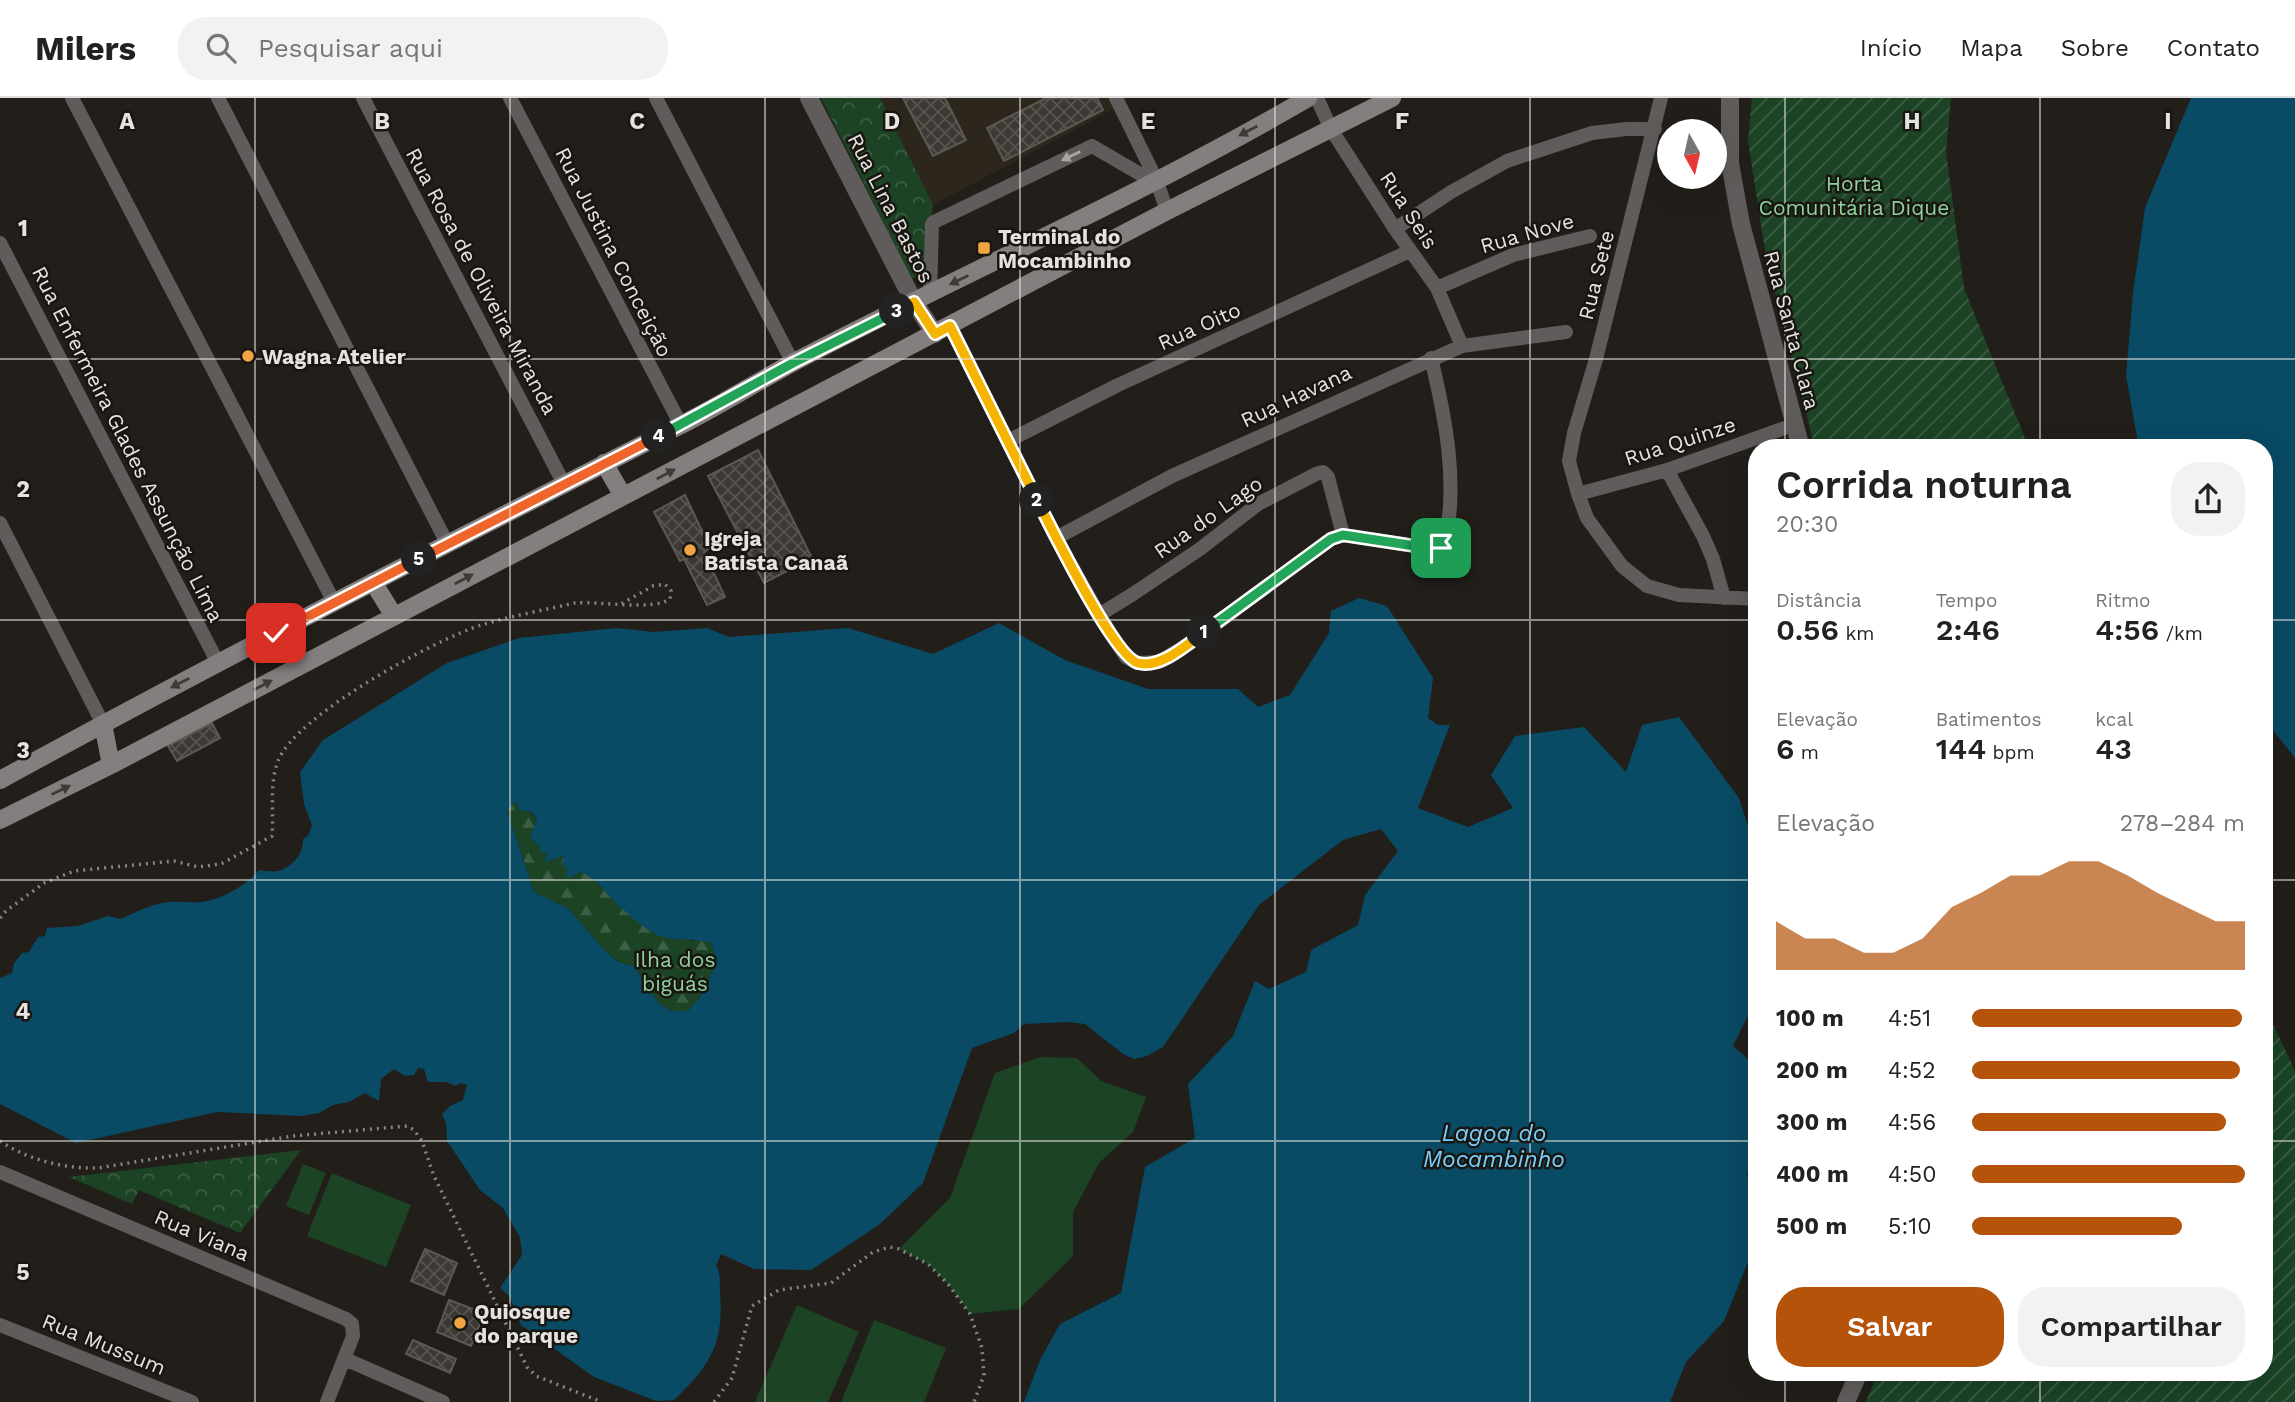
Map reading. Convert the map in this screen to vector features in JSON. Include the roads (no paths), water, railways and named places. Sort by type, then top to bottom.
[{"type":"main road","points":[[0,780],[334,602],[681,425],[793,363],[1044,238],[1154,180],[1280,107],[1308,98]]},
{"type":"main road","points":[[0,820],[111,765],[1167,211],[1392,98]]},
{"type":"main road","points":[[604,463],[623,496]]},
{"type":"main road","points":[[373,582],[394,616]]},
{"type":"main road","points":[[103,723],[111,765]]},
{"type":"street","points":[[72,98],[334,602]]},
{"type":"street","points":[[218,98],[448,545]]},
{"type":"street","name":"Rua Rosa de Oliveira Miranda","points":[[363,98],[564,484]]},
{"type":"street","name":"Rua Justina Conceição","points":[[510,98],[681,425]]},
{"type":"street","points":[[656,98],[793,363]]},
{"type":"street","name":"Rua Lina Bastos","points":[[809,98],[922,298],[943,330]]},
{"type":"street","points":[[1115,98],[1167,211]]},
{"type":"street","name":"Rua Seis","points":[[1317,98],[1331,129],[1395,229],[1437,288],[1462,346]]},
{"type":"street","name":"Rua Sete","points":[[1578,494],[1569,461],[1574,433],[1596,359],[1661,98]]},
{"type":"street","name":"Rua Santa Clara","points":[[1730,98],[1730,163],[1741,224],[1798,439]]},
{"type":"street","points":[[1395,229],[1451,192],[1507,161],[1592,133],[1655,129]]},
{"type":"street","points":[[922,298],[934,222],[1092,146],[1154,180]]},
{"type":"street","name":"Rua Nove","points":[[1437,288],[1513,255],[1590,236]]},
{"type":"street","name":"Rua Enfermeira Glades Assunção Lima","points":[[0,243],[218,663]]},
{"type":"street","name":"Rua Oito","points":[[1007,441],[1118,385],[1410,251]]},
{"type":"street","points":[[943,330],[1007,441],[1099,615],[1126,657],[1137,663],[1159,662],[1190,643],[1319,546],[1343,535],[1435,549],[1445,545],[1451,488],[1450,460],[1448,434],[1432,359]]},
{"type":"street","name":"Rua Havana","points":[[1056,538],[1172,476],[1462,346],[1566,332]]},
{"type":"street","name":"Rua Quinze","points":[[1754,439],[1793,425]]},
{"type":"street","name":"Rua Quinze","points":[[1578,494],[1667,470],[1748,441]]},
{"type":"street","points":[[1667,470],[1703,536],[1724,598]]},
{"type":"street","name":"Rua do Lago","points":[[1099,615],[1200,549],[1258,504],[1316,474],[1323,472],[1328,477],[1343,535]]},
{"type":"street","points":[[1578,494],[1587,518],[1622,566],[1647,586],[1679,595],[1748,598]]},
{"type":"street","points":[[0,523],[103,723]]},
{"type":"street","name":"Rua Viana","points":[[0,1172],[346,1319],[352,1324],[353,1336],[327,1402]]},
{"type":"street","name":"Rua Mussum","points":[[0,1325],[192,1402]]},
{"type":"street","points":[[345,1359],[443,1402]]},
{"type":"street","points":[[1846,1402],[1855,1381]]},
{"type":"water","points":[[2191,98],[2295,98],[2295,758],[2273,730],[2273,439],[2137,439],[2126,376],[2133,293],[2145,208]]},
{"type":"water","name":"Lagoa do Mocambinho","points":[[1359,598],[1387,606],[1433,678],[1428,718],[1438,725],[1450,725],[1418,808],[1468,827],[1513,808],[1491,775],[1515,736],[1584,727],[1626,772],[1642,725],[1679,717],[1739,798],[1748,826],[1748,1015],[1733,1046],[1748,1059],[1748,1262],[1724,1321],[1686,1362],[1670,1402],[1024,1402],[1040,1360],[1060,1324],[1121,1293],[1145,1167],[1195,1138],[1188,1084],[1233,1036],[1255,981],[1269,989],[1306,972],[1311,950],[1358,925],[1365,895],[1398,851],[1381,829],[1343,840],[1259,905],[1163,1047],[1147,1056],[1134,1059],[1123,1054],[1085,1024],[1067,1022],[1024,1024],[1014,1033],[972,1048],[923,1183],[880,1224],[811,1270],[754,1269],[721,1254],[716,1266],[720,1276],[721,1311],[717,1340],[705,1365],[674,1400],[656,1401],[594,1377],[521,1325],[510,1297],[500,1288],[522,1255],[520,1237],[503,1208],[480,1190],[447,1141],[446,1124],[442,1114],[450,1106],[463,1100],[467,1085],[428,1082],[424,1069],[418,1068],[414,1075],[405,1076],[394,1069],[381,1079],[379,1101],[365,1093],[319,1113],[301,1116],[217,1112],[76,1143],[0,1104],[0,978],[12,973],[14,963],[22,953],[29,952],[38,937],[45,936],[47,928],[78,926],[108,916],[121,919],[162,903],[198,902],[218,898],[233,891],[259,870],[278,871],[288,866],[299,855],[303,839],[308,836],[312,825],[304,804],[300,772],[323,740],[447,663],[519,638],[617,628],[653,632],[707,628],[729,637],[848,628],[933,654],[999,623],[1065,660],[1148,689],[1238,689],[1258,707],[1290,695],[1329,633],[1331,611]],"holes":[[[517,801],[519,810],[531,812],[537,820],[530,836],[541,851],[547,854],[544,862],[563,856],[562,864],[567,868],[566,875],[569,878],[580,872],[586,875],[636,921],[658,935],[711,943],[717,962],[700,997],[688,1011],[673,1011],[659,1004],[634,966],[619,962],[607,953],[568,908],[534,892],[507,810]]]},
{"type":"place","name":"Terminal do Mocambinho","points":[[984,248]]},
{"type":"place","name":"Wagna Atelier","points":[[248,356]]},
{"type":"place","name":"Igreja Batista Canaã","points":[[690,550]]},
{"type":"place","name":"Quiosque do parque","points":[[460,1323]]},
{"type":"park label","name":"Horta Comunitária Dique","points":[[1854,195]]},
{"type":"park label","name":"Ilha dos biguás","points":[[675,971]]}]
